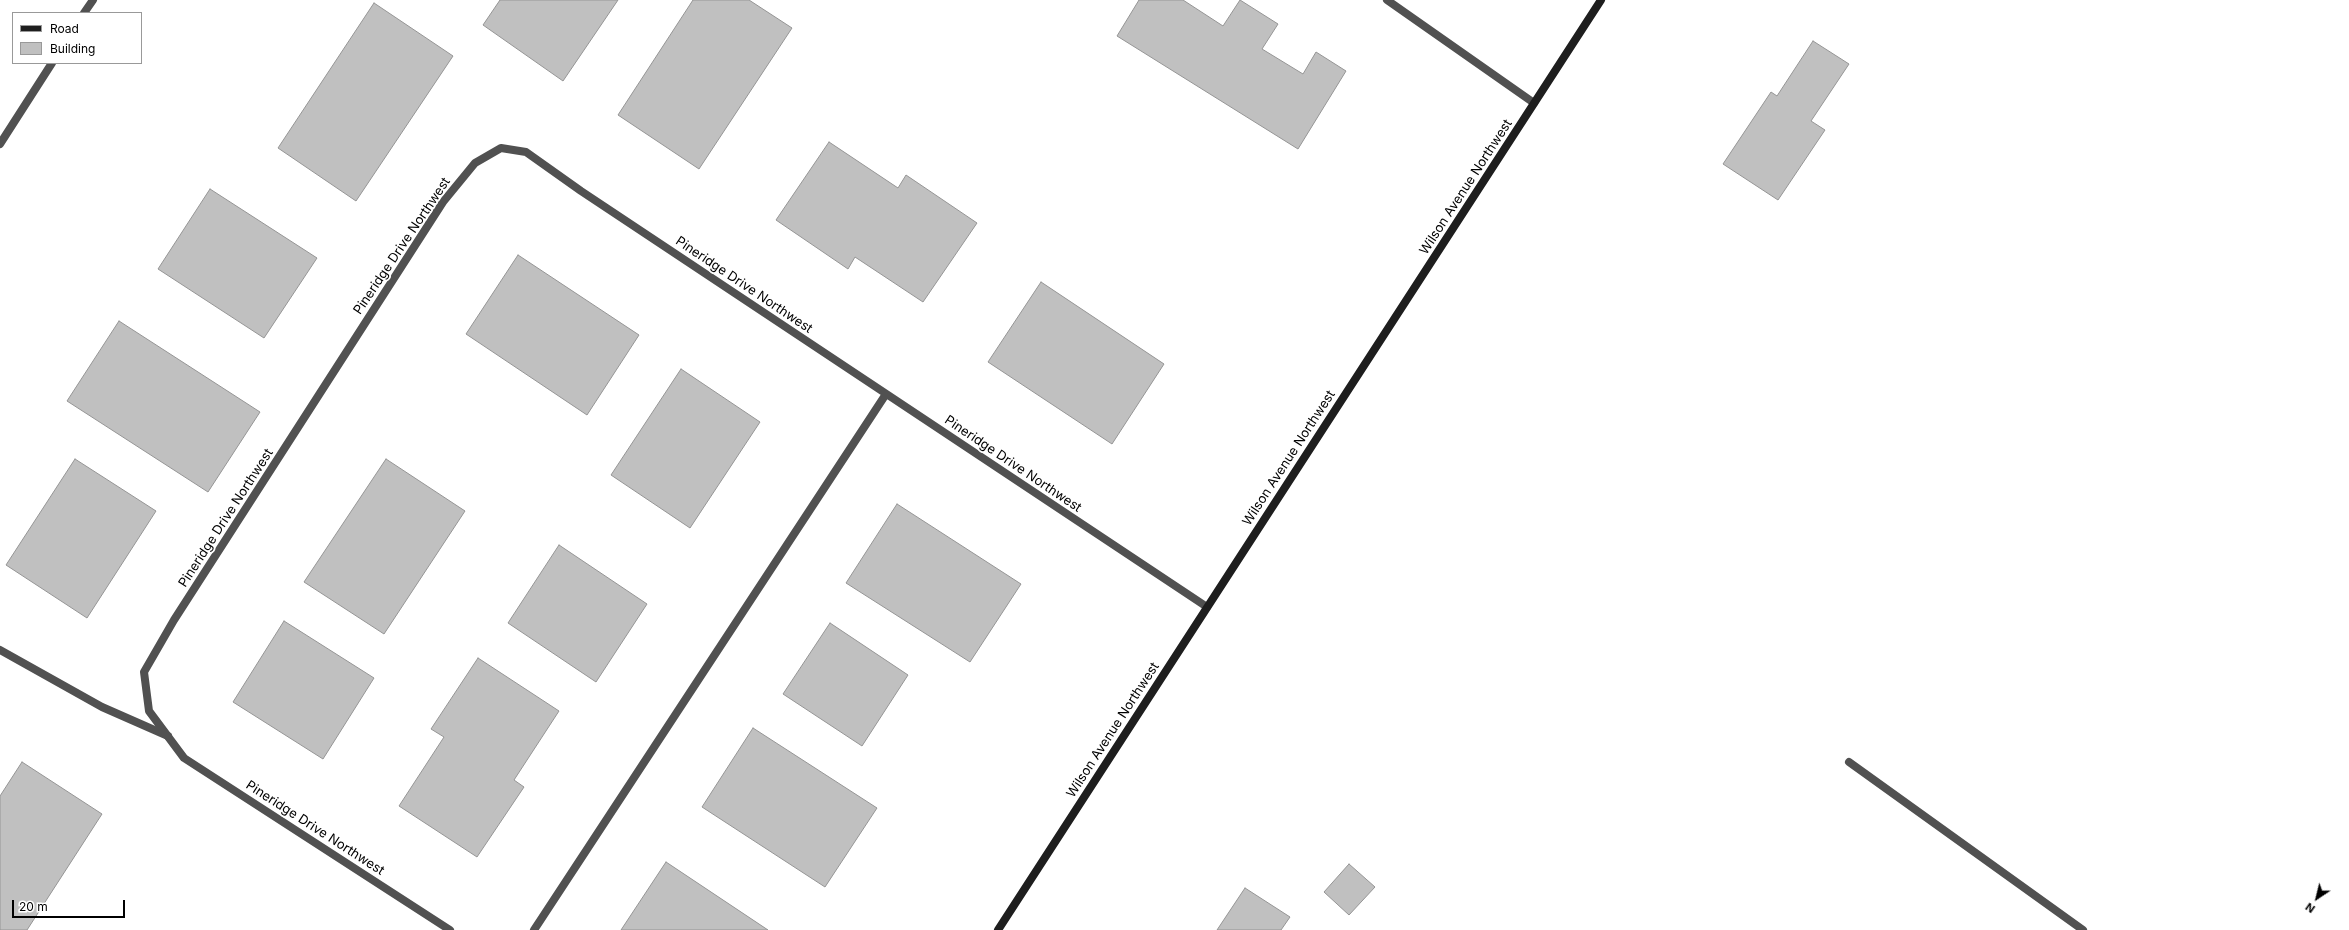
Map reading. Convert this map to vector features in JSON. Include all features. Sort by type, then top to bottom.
[{"type":"main road","name":"Wilson Avenue Northwest","points":[[998,930],[1601,0]]},
{"type":"street","points":[[85,12],[93,0]]},
{"type":"street","points":[[1387,0],[1534,103]]},
{"type":"street","points":[[0,144],[51,64]]},
{"type":"street","name":"Pineridge Drive Northwest","points":[[450,930],[184,758],[149,711],[144,672],[178,613],[443,202],[475,163],[501,148],[526,152],[581,191],[1207,607]]},
{"type":"street","points":[[534,930],[886,394]]},
{"type":"street","points":[[0,650],[102,707],[168,736]]},
{"type":"street","points":[[1849,762],[2083,930]]},
{"type":"building","points":[[500,0],[618,0],[563,81],[483,25]]},
{"type":"building","points":[[693,0],[749,0],[792,28],[699,169],[618,115]]},
{"type":"building","points":[[1139,0],[1183,0],[1223,26],[1240,0],[1278,24],[1262,49],[1303,74],[1316,52],[1346,71],[1298,149],[1117,36]]},
{"type":"building","points":[[374,3],[453,56],[356,201],[278,148]]},
{"type":"building","points":[[1813,41],[1849,64],[1811,121],[1825,130],[1778,200],[1723,164],[1771,92],[1777,96]]},
{"type":"building","points":[[829,142],[898,188],[906,175],[977,223],[923,302],[855,257],[848,269],[776,220]]},
{"type":"building","points":[[210,189],[317,258],[264,338],[158,269]]},
{"type":"building","points":[[518,255],[639,335],[587,415],[466,334]]},
{"type":"building","points":[[1041,282],[1164,364],[1112,444],[988,362]]},
{"type":"building","points":[[119,321],[260,412],[208,492],[67,401]]},
{"type":"building","points":[[681,369],[760,422],[690,528],[611,475]]},
{"type":"building","points":[[75,459],[156,511],[87,618],[6,565]]},
{"type":"building","points":[[386,459],[465,511],[384,634],[304,582]]},
{"type":"building","points":[[897,504],[1021,584],[970,662],[846,583]]},
{"type":"building","points":[[559,545],[647,604],[596,682],[508,623]]},
{"type":"building","points":[[284,621],[374,678],[323,759],[233,702]]},
{"type":"building","points":[[830,623],[908,675],[862,746],[783,694]]},
{"type":"building","points":[[478,658],[559,711],[514,780],[524,787],[477,857],[399,806],[444,737],[431,729]]},
{"type":"building","points":[[753,728],[877,808],[825,887],[702,807]]},
{"type":"building","points":[[22,762],[102,814],[27,930],[0,930],[0,796]]},
{"type":"building","points":[[666,862],[768,930],[621,930]]},
{"type":"building","points":[[1349,864],[1375,887],[1349,915],[1324,892]]},
{"type":"building","points":[[1245,888],[1290,917],[1281,930],[1217,930]]}]
